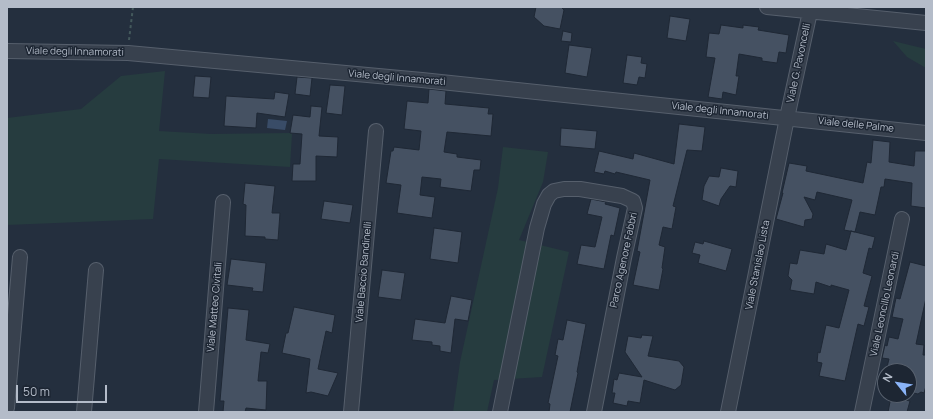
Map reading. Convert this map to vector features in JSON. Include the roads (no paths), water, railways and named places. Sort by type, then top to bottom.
[{"type":"street","points":[[767,7],[810,9],[926,23]]},
{"type":"street","name":"Viale G. Pavoncelli","points":[[787,118],[810,9]]},
{"type":"street","name":"Viale degli Innamorati","points":[[7,51],[128,53],[422,80],[787,118]]},
{"type":"street","name":"Viale delle Palme","points":[[787,118],[926,132]]},
{"type":"street","name":"Viale Stanislao Lista","points":[[728,412],[787,118]]},
{"type":"street","name":"Viale Baccio Bandinelli","points":[[351,412],[376,131]]},
{"type":"street","name":"Parco Agenore Fabbri","points":[[500,412],[537,228],[544,204],[549,195],[554,191],[564,189],[580,189],[622,196],[633,201],[635,208],[594,412]]},
{"type":"street","name":"Viale Matteo Civitali","points":[[206,412],[223,202]]},
{"type":"street","name":"Viale Leoncillo Leonardi","points":[[862,412],[902,219]]},
{"type":"street","points":[[7,408],[20,257]]},
{"type":"street","points":[[84,412],[96,270]]},
{"type":"water","points":[[268,119],[287,121],[285,130],[267,128]]}]
